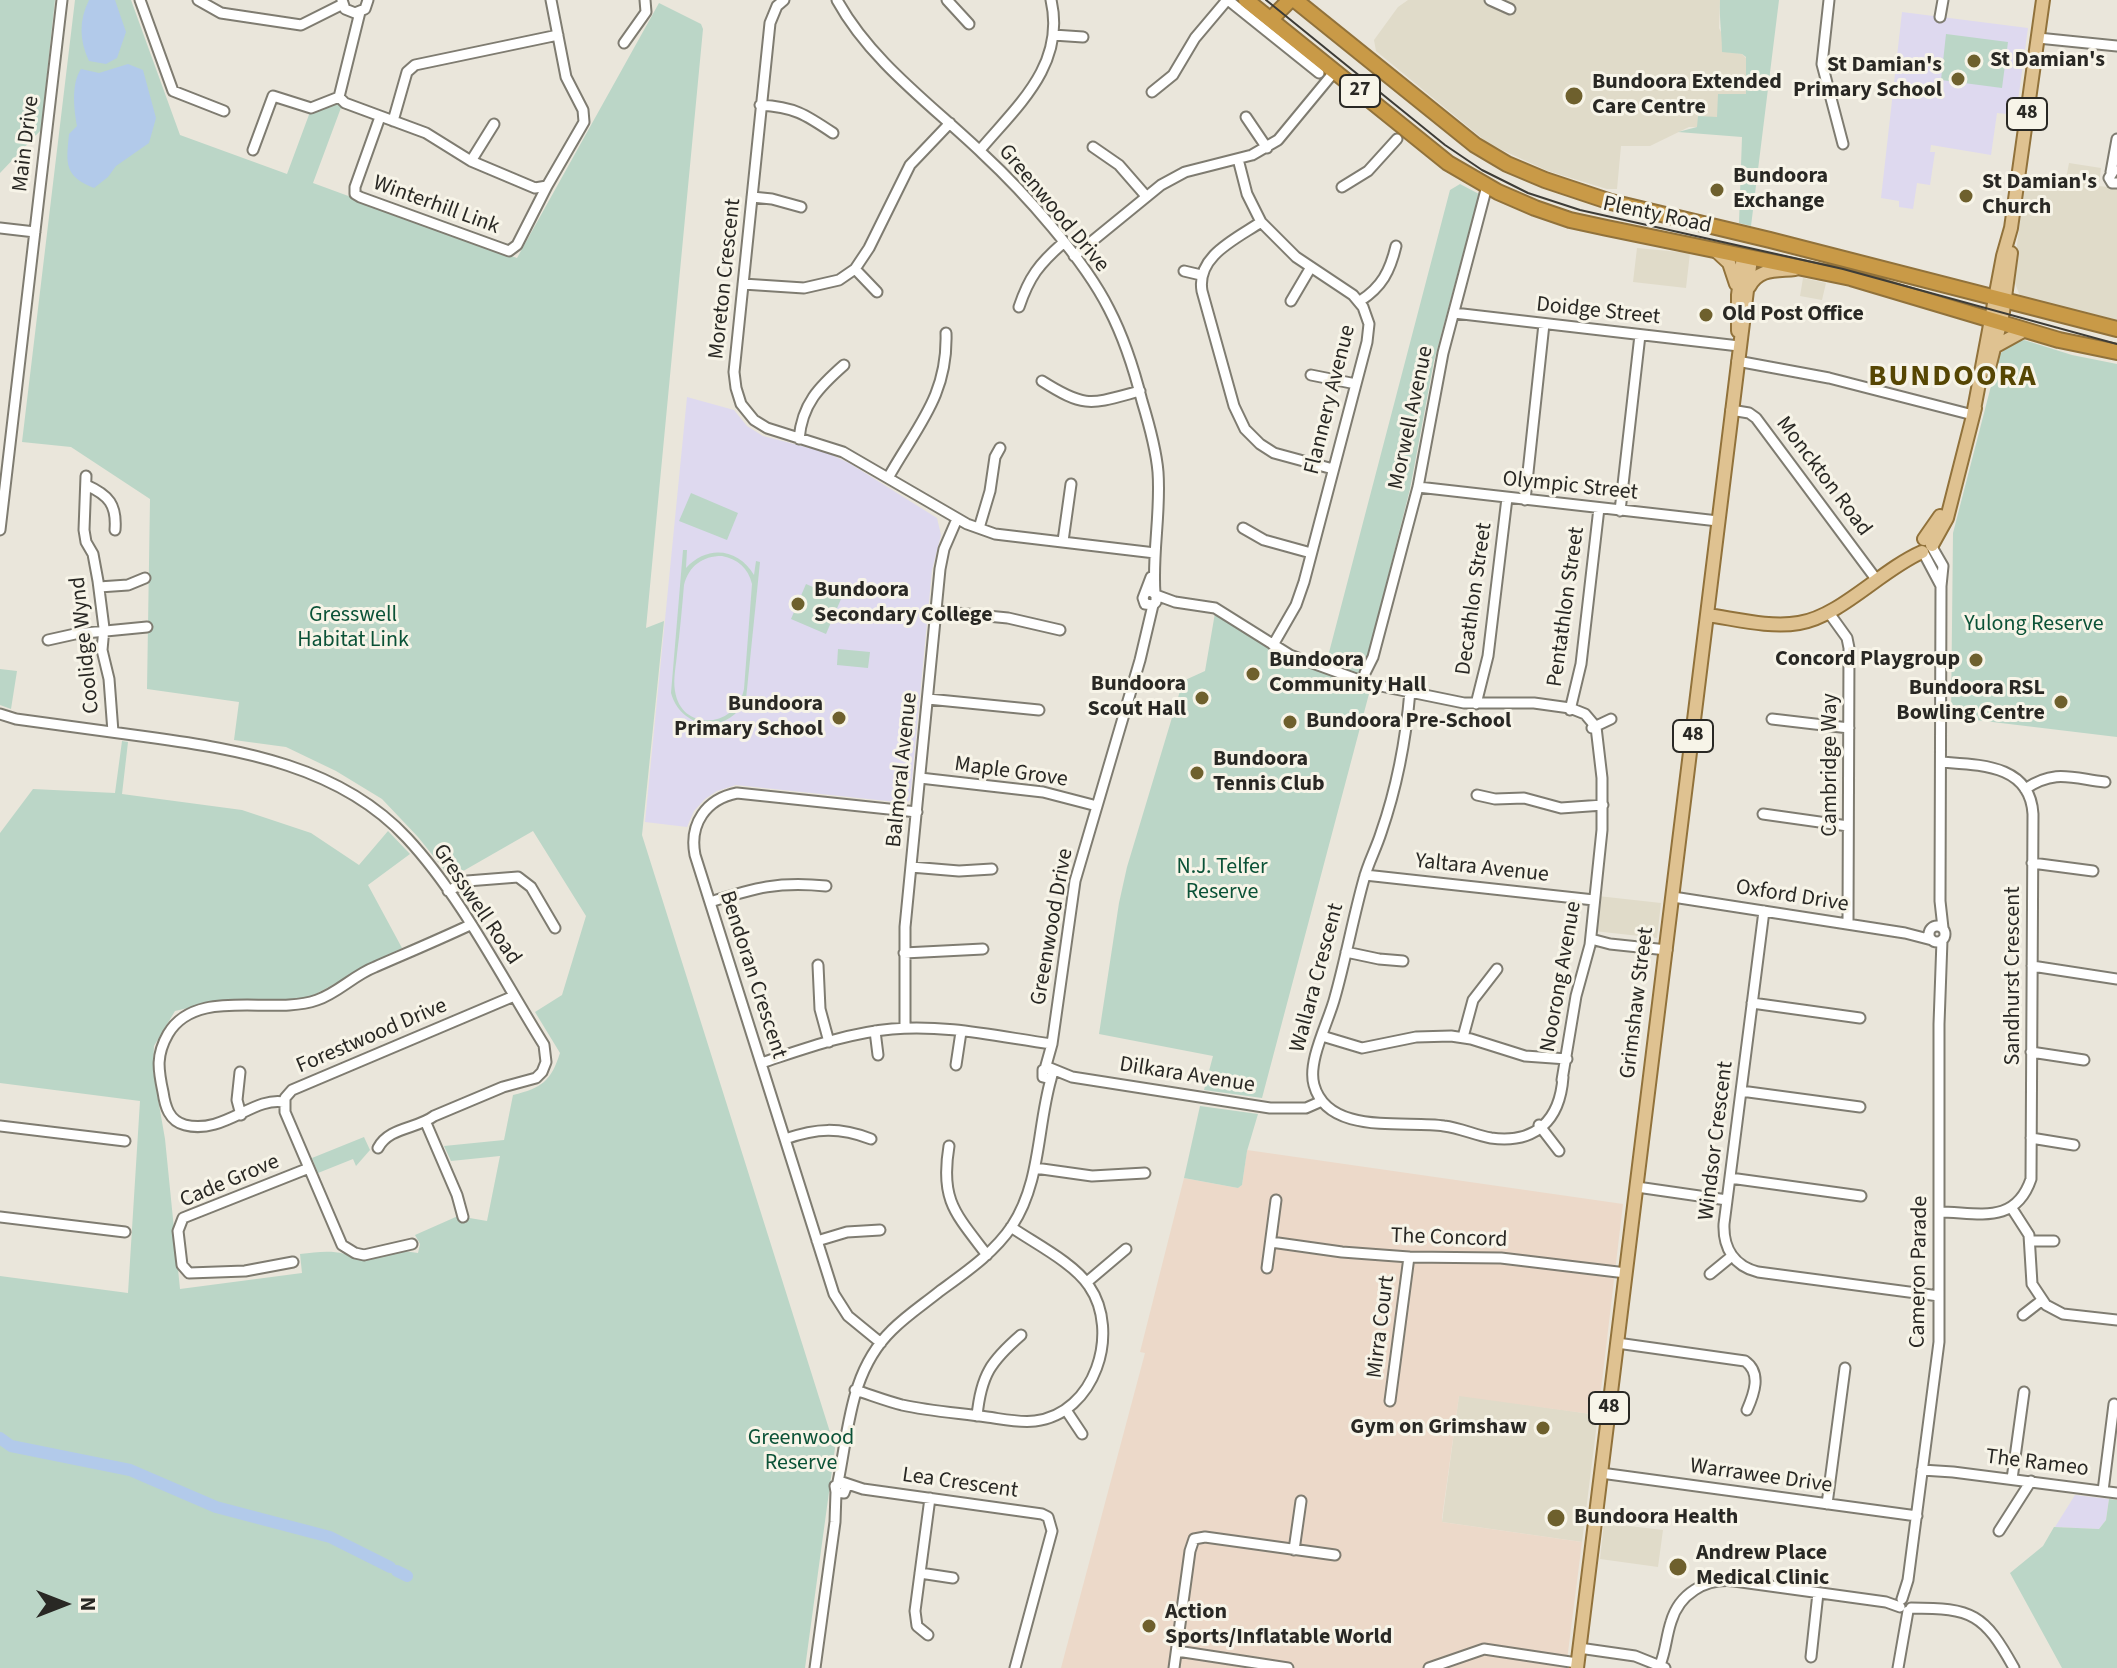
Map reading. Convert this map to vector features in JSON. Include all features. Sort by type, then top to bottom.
[{"type":"highway","name":"Plenty Road","points":[[1246,0],[1448,163],[1487,186],[1535,208],[1570,220],[1894,289],[1996,322],[2117,352]]},
{"type":"highway","points":[[1271,19],[1281,0]]},
{"type":"highway","name":"Plenty Road","points":[[1292,0],[1310,7],[1475,145],[1507,164],[1545,180],[1611,202],[2117,329]]},
{"type":"highway","points":[[1271,19],[1292,0]]},
{"type":"highway","points":[[1535,208],[1545,180]]},
{"type":"highway","name":"Grimshaw Street","points":[[1747,257],[1751,235]]},
{"type":"main road","name":"48","points":[[2000,298],[2043,0]]},
{"type":"main road","points":[[1714,250],[1729,263],[1743,293],[1762,273],[1802,268]]},
{"type":"main road","name":"Grimshaw Street","points":[[1577,1665],[1667,950],[1747,257]]},
{"type":"main road","points":[[1972,291],[2004,274],[2027,306]]},
{"type":"main road","points":[[1707,615],[1790,625],[1806,622],[1829,613],[1926,546],[1951,496],[2000,298]]},
{"type":"main road","points":[[1973,415],[1996,346],[1996,322]]},
{"type":"main road","points":[[1996,346],[2025,330]]},
{"type":"street","name":"Main Drive","points":[[0,530],[62,0]]},
{"type":"street","points":[[140,0],[173,91],[224,111]]},
{"type":"street","points":[[198,0],[221,13],[301,25],[342,2],[349,11],[360,12],[365,9],[368,0]]},
{"type":"street","points":[[339,97],[345,103],[426,133],[471,161],[535,188],[547,186],[584,122],[583,110],[566,77],[551,0]]},
{"type":"street","points":[[624,43],[646,12],[645,0]]},
{"type":"street","name":"Moreton Crescent","points":[[784,0],[777,6],[770,23],[760,105],[734,372],[741,404],[754,420],[767,428],[843,452],[957,519],[995,534],[1155,553]]},
{"type":"street","name":"Greenwood Drive","points":[[815,1668],[835,1522],[843,1488],[844,1454],[855,1390],[867,1363],[899,1324],[987,1255],[1011,1227],[1027,1197],[1035,1168],[1050,1074],[1073,892],[1140,660],[1152,599],[1159,509],[1157,467],[1140,391],[1117,325],[1098,290],[1074,256],[1012,183],[873,51],[834,0]]},
{"type":"street","points":[[947,0],[969,24]]},
{"type":"street","points":[[980,150],[1038,81],[1053,35],[1051,0]]},
{"type":"street","points":[[1152,92],[1173,75],[1195,38],[1227,0],[1319,73]]},
{"type":"street","points":[[1490,0],[1510,9]]},
{"type":"street","points":[[1829,0],[1822,64],[1843,144]]},
{"type":"street","points":[[1940,17],[1943,0]]},
{"type":"street","points":[[339,97],[360,12]]},
{"type":"street","points":[[393,121],[407,72],[415,65],[558,35]]},
{"type":"street","points":[[1053,35],[1083,37]]},
{"type":"street","points":[[2038,38],[2117,46]]},
{"type":"street","points":[[1302,60],[1318,57]]},
{"type":"street","points":[[1074,256],[1146,196],[1185,172],[1238,159],[1267,148],[1284,135],[1335,71]]},
{"type":"street","points":[[253,150],[273,96],[311,108],[339,97]]},
{"type":"street","points":[[760,105],[787,107],[833,133]]},
{"type":"street","name":"Winterhill Link","points":[[380,117],[355,187],[355,194],[360,197],[509,251],[517,245],[547,186]]},
{"type":"street","points":[[1246,117],[1267,148]]},
{"type":"street","points":[[743,284],[804,288],[839,280],[855,269],[869,248],[910,165],[950,123]]},
{"type":"street","points":[[471,161],[494,124]]},
{"type":"street","points":[[1342,187],[1368,171],[1397,139]]},
{"type":"street","points":[[2117,139],[2115,171],[2109,179],[2117,183]]},
{"type":"street","points":[[1093,147],[1119,165],[1146,196]]},
{"type":"street","name":"Flannery Avenue","points":[[1238,159],[1247,194],[1261,222],[1296,257],[1360,301],[1369,318],[1356,384],[1296,605],[1273,645]]},
{"type":"street","name":"Morwell Avenue","points":[[1368,677],[1418,487],[1454,313],[1487,186]]},
{"type":"street","points":[[752,197],[801,207]]},
{"type":"street","points":[[1261,222],[1216,253],[1201,275],[1202,291],[1234,406],[1245,429],[1274,453],[1333,469]]},
{"type":"street","points":[[0,228],[35,232]]},
{"type":"street","points":[[1019,307],[1028,281],[1039,265],[1063,243]]},
{"type":"street","points":[[1360,301],[1383,281],[1396,246]]},
{"type":"street","points":[[1291,301],[1311,267]]},
{"type":"street","points":[[855,269],[877,292]]},
{"type":"street","points":[[1184,271],[1201,275]]},
{"type":"street","name":"Doidge Street","points":[[1454,313],[1739,344]]},
{"type":"street","points":[[1525,500],[1544,324]]},
{"type":"street","points":[[888,478],[926,414],[943,377],[946,333]]},
{"type":"street","points":[[1620,511],[1640,335]]},
{"type":"street","points":[[1737,361],[1829,378],[1973,415]]},
{"type":"street","points":[[799,439],[800,422],[807,404],[844,365]]},
{"type":"street","points":[[1311,375],[1356,384]]},
{"type":"street","points":[[1042,381],[1074,400],[1087,403],[1140,391]]},
{"type":"street","name":"Monckton Road","points":[[1731,410],[1749,413],[1756,418],[1880,576]]},
{"type":"street","points":[[979,528],[990,491],[995,457],[1000,448]]},
{"type":"street","name":"Coolidge Wynd","points":[[113,732],[109,679],[102,650],[104,633],[99,587],[93,554],[85,538],[86,480],[114,506],[115,530]]},
{"type":"street","points":[[1063,541],[1071,484]]},
{"type":"street","name":"Olympic Street","points":[[1418,487],[1718,521]]},
{"type":"street","name":"Decathlon Street","points":[[1476,704],[1488,656],[1507,498]]},
{"type":"street","name":"Pentathlon Street","points":[[1570,709],[1581,664],[1599,508]]},
{"type":"street","name":"Balmoral Avenue","points":[[905,1028],[904,953],[936,611],[942,559],[957,519]]},
{"type":"street","points":[[1243,528],[1258,538],[1311,553]]},
{"type":"street","points":[[1926,546],[1943,566],[1940,901],[1936,927]]},
{"type":"street","points":[[99,587],[128,585],[145,578]]},
{"type":"street","points":[[1152,599],[1222,611],[1273,645],[1313,665],[1350,676],[1368,677],[1449,701],[1534,703],[1570,709],[1585,714],[1594,727],[1611,719]]},
{"type":"street","points":[[936,611],[1008,618],[1060,630]]},
{"type":"street","name":"Cambridge Way","points":[[1829,613],[1849,642],[1848,924]]},
{"type":"street","points":[[48,640],[75,634],[147,627]]},
{"type":"street","name":"Wallara Crescent","points":[[1321,1099],[1312,1073],[1365,875],[1384,824],[1406,736],[1413,691]]},
{"type":"street","points":[[928,699],[1039,710]]},
{"type":"street","name":"Gresswell Road","points":[[0,714],[16,719],[201,744],[271,759],[331,782],[395,826],[423,857],[470,925],[546,1049],[546,1062],[542,1072],[532,1080],[503,1087],[434,1116],[426,1123],[386,1137],[378,1148]]},
{"type":"street","name":"Gresswell Road","points":[[0,721],[16,719]]},
{"type":"street","points":[[1772,719],[1849,728]]},
{"type":"street","name":"Noorong Avenue","points":[[1540,1126],[1553,1106],[1563,1077],[1576,996],[1591,942],[1603,805],[1599,739],[1594,727]]},
{"type":"street","points":[[1941,762],[2000,769],[2013,775],[2025,789],[2052,776],[2105,782]]},
{"type":"street","name":"Maple Grove","points":[[920,778],[1043,792],[1097,806]]},
{"type":"street","name":"Sandhurst Crescent","points":[[2011,1207],[2023,1197],[2031,1179],[2032,807],[2025,789]]},
{"type":"street","name":"Bendoran Crescent","points":[[881,1343],[855,1323],[841,1308],[834,1294],[693,841],[700,817],[708,806],[732,794],[750,793],[917,812]]},
{"type":"street","points":[[1477,795],[1495,799],[1524,798],[1561,808],[1603,805]]},
{"type":"street","points":[[1763,814],[1848,826]]},
{"type":"street","points":[[2032,863],[2093,871]]},
{"type":"street","points":[[911,867],[959,871],[992,869]]},
{"type":"street","name":"Yaltara Avenue","points":[[1365,875],[1594,900]]},
{"type":"street","points":[[448,891],[467,881],[518,877],[531,887],[557,930]]},
{"type":"street","points":[[710,902],[770,884],[826,886]]},
{"type":"street","name":"Oxford Drive","points":[[1673,897],[1905,933],[1936,941]]},
{"type":"street","name":"Windsor Crescent","points":[[1732,1256],[1724,1232],[1764,911]]},
{"type":"street","points":[[284,1102],[271,1100],[223,1122],[191,1126],[176,1122],[168,1112],[158,1058],[163,1043],[182,1016],[215,1006],[275,1007],[317,1000],[374,967],[470,925]]},
{"type":"street","name":"Oxford Drive","points":[[1905,933],[1936,927]]},
{"type":"street","name":"Cameron Parade","points":[[1898,1668],[1939,1342],[1940,963],[1936,941],[1929,935],[1936,927]]},
{"type":"street","points":[[1591,942],[1667,950]]},
{"type":"street","points":[[904,953],[983,949]]},
{"type":"street","points":[[1346,952],[1403,961]]},
{"type":"street","points":[[818,965],[820,1009],[829,1042]]},
{"type":"street","points":[[2032,966],[2117,979]]},
{"type":"street","points":[[1463,1037],[1473,1000],[1497,969]]},
{"type":"street","name":"Forestwood Drive","points":[[412,1244],[364,1255],[343,1246],[285,1112],[284,1102],[292,1090],[514,996]]},
{"type":"street","points":[[1752,1003],[1860,1018]]},
{"type":"street","points":[[761,1063],[829,1042],[875,1031],[905,1028],[1052,1044]]},
{"type":"street","points":[[875,1031],[878,1055]]},
{"type":"street","points":[[956,1065],[961,1032]]},
{"type":"street","points":[[1322,1036],[1362,1048],[1430,1036],[1463,1037],[1517,1054],[1567,1059]]},
{"type":"street","points":[[2031,1052],[2084,1060]]},
{"type":"street","points":[[240,1072],[237,1100],[241,1115]]},
{"type":"street","name":"Dilkara Avenue","points":[[1050,1074],[1270,1108],[1296,1109],[1321,1099]]},
{"type":"street","points":[[1741,1091],[1860,1107]]},
{"type":"street","points":[[1321,1099],[1338,1114],[1368,1122],[1444,1126],[1509,1135],[1540,1126],[1559,1151]]},
{"type":"street","points":[[426,1123],[457,1195],[463,1217]]},
{"type":"street","points":[[0,1126],[125,1141]]},
{"type":"street","points":[[785,1139],[832,1128],[871,1139]]},
{"type":"street","points":[[2031,1138],[2074,1145]]},
{"type":"street","points":[[949,1146],[945,1180],[950,1203],[987,1255]]},
{"type":"street","name":"Cade Grove","points":[[293,1262],[245,1271],[189,1273],[182,1265],[178,1228],[183,1218],[191,1213],[244,1193],[258,1191],[309,1168]]},
{"type":"street","points":[[1035,1168],[1092,1176],[1145,1173]]},
{"type":"street","points":[[1730,1178],[1861,1196]]},
{"type":"street","points":[[1637,1187],[1727,1200]]},
{"type":"street","points":[[1267,1268],[1276,1200]]},
{"type":"street","points":[[1939,1215],[1999,1213],[2011,1207],[2031,1241],[2032,1284],[2041,1301],[2063,1314],[2117,1320]]},
{"type":"street","points":[[0,1217],[125,1232]]},
{"type":"street","points":[[855,1390],[907,1406],[1036,1421],[1066,1410],[1081,1396],[1091,1380],[1101,1343],[1103,1327],[1100,1308],[1087,1282],[1011,1227]]},
{"type":"street","points":[[817,1241],[847,1232],[880,1230]]},
{"type":"street","points":[[2031,1241],[2054,1241]]},
{"type":"street","name":"The Concord","points":[[1271,1242],[1409,1257],[1501,1258],[1626,1273]]},
{"type":"street","points":[[1087,1282],[1126,1249]]},
{"type":"street","points":[[1710,1274],[1732,1256],[1743,1266],[1758,1272],[1939,1296]]},
{"type":"street","name":"Mirra Court","points":[[1390,1401],[1409,1257]]},
{"type":"street","points":[[2023,1315],[2041,1301]]},
{"type":"street","points":[[977,1416],[987,1370],[997,1356],[1021,1335]]},
{"type":"street","points":[[1617,1343],[1745,1361],[1753,1368],[1755,1378],[1747,1410]]},
{"type":"street","points":[[1827,1504],[1845,1368]]},
{"type":"street","points":[[2012,1479],[2024,1392]]},
{"type":"street","points":[[2103,1491],[2114,1404]]},
{"type":"street","points":[[1066,1410],[1082,1434]]},
{"type":"street","name":"The Rameo","points":[[1923,1468],[2117,1493]]},
{"type":"street","name":"Warrawee Drive","points":[[1601,1473],[1917,1516]]},
{"type":"street","points":[[1999,1531],[2031,1481]]},
{"type":"street","name":"Lea Crescent","points":[[843,1488],[1054,1517],[1015,1668]]},
{"type":"street","points":[[928,1635],[919,1629],[916,1621],[930,1498]]},
{"type":"street","points":[[1294,1550],[1301,1501]]},
{"type":"street","points":[[1174,1668],[1194,1539],[1205,1537],[1335,1555]]},
{"type":"street","points":[[920,1573],[953,1578]]},
{"type":"street","points":[[1579,1648],[1635,1656],[1662,1666],[1671,1622],[1684,1598],[1702,1585],[1726,1581],[1964,1614],[1980,1620],[1992,1631],[2014,1668]]},
{"type":"street","points":[[1811,1657],[1818,1593]]},
{"type":"street","points":[[1429,1668],[1484,1649],[1577,1665]]},
{"type":"street","points":[[1177,1651],[1288,1668]]},
{"type":"shaded area","name":"Bundoora Extended Care Centre","points":[[1408,0],[1720,0],[1722,51],[1742,54],[1746,58],[1746,95],[1717,117],[1697,127],[1689,127],[1650,146],[1621,146],[1617,189],[1607,189],[1548,171],[1489,144],[1376,51],[1374,40],[1398,7]]},
{"type":"shaded area","name":"St Damian's Primary School","points":[[1902,12],[2028,28],[2016,115],[1997,113],[1991,155],[1931,145],[1930,152],[1935,152],[1930,185],[1917,183],[1913,209],[1899,207],[1899,201],[1881,198]]},
{"type":"shaded area","points":[[2069,163],[2101,168],[2099,186],[2117,188],[2117,320],[2020,296],[2013,278],[2025,179],[2065,184]]},
{"type":"shaded area","points":[[1637,248],[1690,253],[1686,288],[1633,282]]},
{"type":"shaded area","points":[[1803,278],[1826,283],[1822,300],[1800,296]]},
{"type":"shaded area","name":"Bundoora Secondary College","points":[[687,397],[734,410],[747,426],[763,436],[825,452],[849,463],[937,518],[941,535],[932,570],[910,800],[906,803],[736,785],[705,799],[694,811],[687,827],[645,822]]},
{"type":"shaded area","points":[[1598,896],[1661,903],[1657,938],[1594,931]]},
{"type":"shaded area","points":[[1247,1150],[1623,1204],[1598,1415],[1459,1396],[1442,1518],[1442,1522],[1582,1542],[1566,1668],[1061,1668],[1145,1353],[1140,1352],[1184,1178],[1238,1188],[1242,1185]]},
{"type":"shaded area","points":[[1459,1395],[1598,1415],[1582,1542],[1442,1522]]},
{"type":"shaded area","points":[[2075,1495],[2109,1499],[2106,1520],[2099,1529],[2055,1527]]},
{"type":"shaded area","points":[[1604,1523],[1663,1530],[1658,1567],[1600,1559]]},
{"type":"green space","points":[[0,0],[55,0],[41,130],[0,173]]},
{"type":"green space","points":[[75,0],[131,0],[180,135],[287,174],[310,112],[333,102],[342,105],[313,183],[517,258],[659,3],[701,24],[703,29],[646,628],[664,621],[642,835],[835,1448],[805,1668],[0,1668],[0,1276],[128,1293],[140,1101],[0,1083],[0,833],[33,789],[115,793],[122,741],[128,742],[122,794],[242,810],[311,833],[359,865],[388,831],[410,854],[368,885],[402,948],[308,998],[284,1003],[217,1001],[175,1011],[154,1046],[153,1070],[165,1139],[180,1289],[302,1273],[300,1254],[332,1252],[362,1261],[404,1251],[418,1253],[420,1244],[415,1235],[458,1216],[487,1221],[500,1156],[451,1161],[444,1146],[504,1140],[513,1095],[538,1086],[549,1077],[560,1053],[535,1012],[562,995],[586,916],[533,831],[451,878],[382,799],[336,771],[286,747],[234,740],[239,702],[147,689],[150,499],[71,447],[22,442]]},
{"type":"green space","points":[[1720,0],[1779,0],[1751,226],[1739,223],[1742,137],[1678,132],[1697,127],[1698,116],[1717,117],[1718,94],[1746,94],[1746,57],[1722,52]]},
{"type":"green space","name":"St Damian's","points":[[1946,34],[2008,42],[2002,88],[1941,80]]},
{"type":"green space","points":[[1460,184],[1479,194],[1434,361],[1410,489],[1365,668],[1356,674],[1326,664],[1450,190]]},
{"type":"green space","name":"Yulong Reserve","points":[[2024,340],[2072,355],[2117,364],[2117,737],[1951,717],[1953,533],[1999,355],[2010,344]]},
{"type":"green space","points":[[691,493],[738,513],[727,540],[679,521]]},
{"type":"green space","points":[[683,550],[687,550],[686,568],[713,553],[740,559],[754,575],[756,561],[760,562],[746,699],[738,711],[729,719],[706,724],[685,715],[671,693]],"holes":[[[715,556],[728,557],[745,569],[752,584],[744,689],[731,712],[720,718],[697,719],[687,714],[679,704],[674,686],[684,585],[697,563]]]},
{"type":"green space","points":[[806,584],[841,599],[826,634],[791,619]]},
{"type":"green space","name":"N.J. Telfer Reserve","points":[[1215,613],[1280,653],[1358,681],[1362,688],[1370,690],[1262,1098],[1204,1090],[1213,1056],[1099,1034],[1127,867],[1183,681],[1205,671]]},
{"type":"green space","points":[[838,649],[870,652],[868,668],[837,665]]},
{"type":"green space","points":[[0,669],[17,671],[11,709],[0,705]]},
{"type":"green space","points":[[1200,1106],[1258,1114],[1247,1151],[1242,1185],[1238,1188],[1184,1178]]},
{"type":"green space","points":[[364,1137],[370,1150],[356,1166],[353,1159],[318,1173],[312,1158]]},
{"type":"green space","points":[[2109,1499],[2117,1500],[2117,1668],[2062,1668],[2010,1573],[2043,1546],[2054,1527],[2099,1529],[2106,1520]]},
{"type":"water","points":[[89,0],[115,0],[126,32],[117,58],[106,64],[89,61],[83,45],[83,15]]},
{"type":"water","points":[[128,64],[143,70],[156,118],[149,143],[116,166],[94,188],[77,179],[69,168],[69,134],[77,126],[74,104],[76,82],[81,69],[99,73]]},
{"type":"waterway","points":[[0,1438],[11,1446],[130,1470],[216,1507],[330,1537],[390,1567]]},
{"type":"waterway","points":[[397,1571],[407,1576]]},
{"type":"tram line","points":[[1266,0],[1445,145],[1482,170],[1528,193],[1580,210],[1843,269],[2117,344]]},
{"type":"place","name":"St Damian's","points":[[1974,61]]},
{"type":"place","name":"St Damian's Primary School","points":[[1958,79]]},
{"type":"place","name":"Bundoora Extended Care Centre","points":[[1574,96]]},
{"type":"place","name":"Bundoora Exchange","points":[[1717,190]]},
{"type":"place","name":"St Damian's Church","points":[[1966,196]]},
{"type":"place","name":"Old Post Office","points":[[1706,315]]},
{"type":"place","name":"Bundoora Secondary College","points":[[798,604]]},
{"type":"place","name":"Concord Playgroup","points":[[1976,660]]},
{"type":"place","name":"Bundoora Community Hall","points":[[1253,674]]},
{"type":"place","name":"Bundoora Scout Hall","points":[[1202,698]]},
{"type":"place","name":"Bundoora RSL Bowling Centre","points":[[2061,702]]},
{"type":"place","name":"Bundoora Primary School","points":[[839,718]]},
{"type":"place","name":"Bundoora Pre-School","points":[[1290,722]]},
{"type":"place","name":"Bundoora Tennis Club","points":[[1197,773]]},
{"type":"place","name":"Gym on Grimshaw","points":[[1543,1428]]},
{"type":"place","name":"Bundoora Health","points":[[1556,1518]]},
{"type":"place","name":"Andrew Place Medical Clinic","points":[[1678,1567]]},
{"type":"place","name":"Action Sports/Inflatable World","points":[[1149,1626]]},
{"type":"district","name":"BUNDOORA","points":[[1953,378]]},
{"type":"park label","name":"Gresswell Habitat Link","points":[[353,628]]},
{"type":"park label","name":"Greenwood Reserve","points":[[801,1452]]}]
